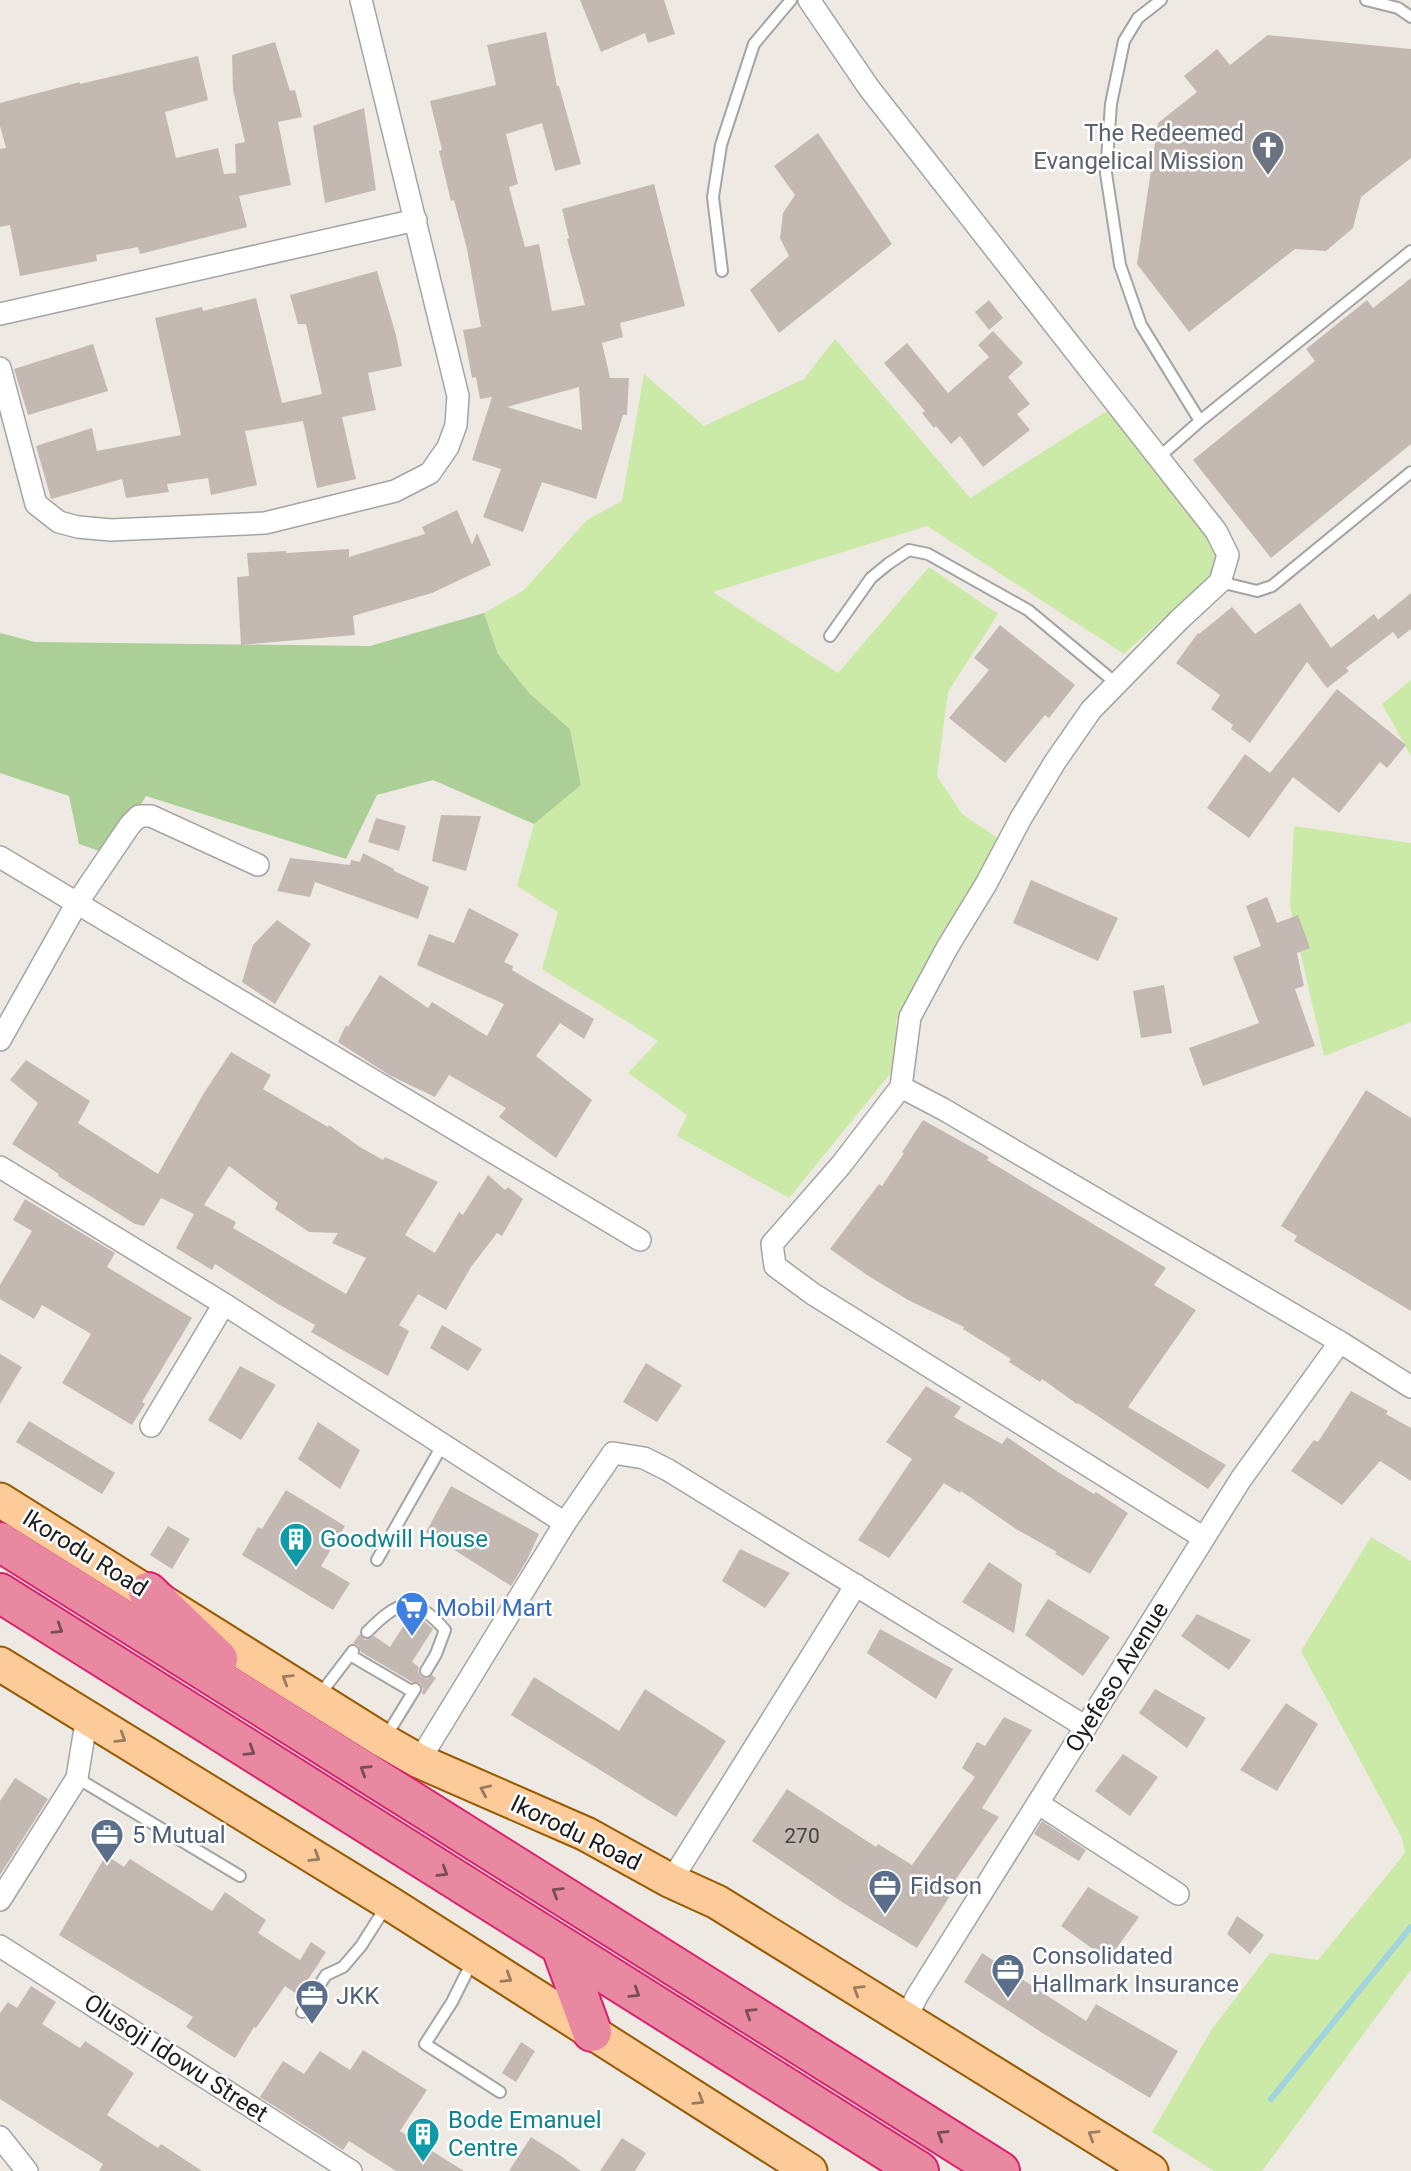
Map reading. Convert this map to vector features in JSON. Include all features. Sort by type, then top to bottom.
[{"type":"highway","name":"Ikorodu Road","points":[[0,1542],[1000,2171]]},
{"type":"highway","points":[[148,1592],[275,1713]]},
{"type":"highway","points":[[0,1593],[919,2171]]},
{"type":"highway","points":[[561,1947],[592,2032]]},
{"type":"main road","name":"Ikorodu Road","points":[[0,1500],[384,1741],[419,1761],[586,1834],[671,1881],[718,1902],[1151,2171]]},
{"type":"main road","points":[[0,1664],[389,1903],[810,2171]]},
{"type":"street","points":[[0,368],[36,504],[59,522],[78,527],[111,530],[265,523],[395,491],[430,473],[448,447],[456,425],[458,397],[361,0]]},
{"type":"street","points":[[809,0],[869,88],[1216,531],[1228,555],[1220,582],[1091,710],[1055,762],[947,947],[910,1017],[901,1087],[841,1165],[772,1244],[775,1266],[813,1294],[1204,1538]]},
{"type":"street","points":[[0,314],[416,220]]},
{"type":"street","points":[[0,1040],[77,903],[130,825],[139,816],[151,816],[258,865]]},
{"type":"street","points":[[0,858],[640,1240]]},
{"type":"street","points":[[901,1087],[943,1108],[1340,1342],[1411,1387]]},
{"type":"street","points":[[3,1176],[224,1304],[565,1523]]},
{"type":"street","points":[[151,1426],[224,1304]]},
{"type":"street","name":"Oyefeso Avenue","points":[[906,2020],[917,1996],[1241,1479],[1340,1342]]},
{"type":"street","points":[[419,1761],[565,1523],[613,1453],[644,1458],[668,1470],[1086,1727]]},
{"type":"street","points":[[671,1881],[856,1585]]},
{"type":"street","points":[[0,1900],[77,1778],[87,1716]]},
{"type":"street","points":[[1039,1804],[1178,1894]]},
{"type":"street","name":"Olusoji Idowu Street","points":[[0,1946],[351,2171]]},
{"type":"street","points":[[0,2137],[27,2171]]},
{"type":"lane","points":[[722,271],[713,197],[721,145],[754,44],[791,0]]},
{"type":"lane","points":[[1161,0],[1138,18],[1124,41],[1111,104],[1106,173],[1119,265],[1141,325],[1200,421]]},
{"type":"lane","points":[[1366,0],[1398,8],[1411,17]]},
{"type":"lane","points":[[1158,458],[1411,251]]},
{"type":"lane","points":[[1220,582],[1257,591],[1272,586],[1411,472]]},
{"type":"lane","points":[[830,636],[871,578],[909,550],[928,554],[1028,610],[1117,684]]},
{"type":"lane","points":[[377,1560],[443,1444]]},
{"type":"lane","points":[[367,1632],[399,1605],[412,1605],[432,1616],[445,1630],[426,1671]]},
{"type":"lane","points":[[318,1698],[352,1652],[414,1690],[384,1741]]},
{"type":"lane","points":[[77,1778],[240,1876]]},
{"type":"lane","points":[[302,2012],[326,1975],[343,1967],[361,1946],[389,1903]]},
{"type":"lane","points":[[475,1958],[452,2002],[425,2044],[500,2092]]},
{"type":"green space","points":[[835,339],[970,498],[1115,406],[1229,559],[1124,654],[927,526],[713,592],[838,673],[929,567],[998,614],[948,692],[937,776],[963,815],[1001,840],[896,1021],[899,1063],[789,1198],[677,1136],[687,1115],[628,1073],[658,1041],[542,969],[558,912],[517,886],[534,824],[581,785],[570,729],[530,694],[498,654],[484,613],[524,590],[587,520],[622,501],[644,374],[704,426],[804,379]]},
{"type":"green space","points":[[484,613],[498,654],[530,694],[570,729],[581,785],[534,824],[433,780],[377,795],[346,859],[146,796],[111,855],[79,844],[69,796],[0,773],[0,633],[35,642],[370,646]]},
{"type":"green space","points":[[1411,680],[1411,756],[1382,704]]},
{"type":"green space","points":[[1294,826],[1411,843],[1411,1022],[1324,1056],[1290,906]]},
{"type":"green space","points":[[1371,1537],[1411,1561],[1411,1970],[1262,2171],[1214,2171],[1152,2132],[1212,2029],[1270,1953],[1318,1960],[1405,1853],[1402,1838],[1301,1651]]},
{"type":"building","points":[[580,0],[664,0],[675,34],[648,43],[645,33],[601,52]]},
{"type":"building","points":[[546,32],[557,86],[581,164],[555,171],[542,123],[506,134],[518,184],[509,187],[525,247],[539,244],[552,311],[585,305],[567,239],[569,238],[562,209],[654,184],[685,306],[620,323],[623,337],[602,343],[610,378],[629,378],[627,415],[623,415],[596,499],[542,482],[523,532],[483,517],[501,469],[472,460],[492,397],[480,399],[476,377],[472,378],[463,330],[481,327],[467,249],[454,200],[451,201],[430,101],[496,85],[487,45]],"holes":[[[579,387],[582,430],[507,407]]]},
{"type":"building","name":"The Redeemed Evangelical Mission","points":[[1268,35],[1411,49],[1411,158],[1361,197],[1353,228],[1326,251],[1295,249],[1189,332],[1137,264],[1158,123],[1197,92],[1184,76],[1217,49],[1230,65]]},
{"type":"building","points":[[275,42],[290,91],[295,90],[302,117],[278,122],[291,185],[239,196],[247,227],[140,254],[138,247],[96,255],[97,261],[20,276],[10,225],[0,227],[0,149],[6,148],[0,126],[0,103],[198,56],[208,100],[165,112],[176,158],[218,148],[224,174],[236,173],[235,144],[245,142],[233,90],[232,55]]},
{"type":"building","points":[[364,108],[376,190],[325,203],[313,126]]},
{"type":"building","points":[[818,133],[892,244],[779,333],[750,290],[789,256],[780,238],[783,213],[795,195],[774,166]]},
{"type":"building","points":[[377,271],[402,366],[368,373],[376,410],[342,417],[356,479],[317,488],[303,421],[245,431],[257,485],[211,495],[208,478],[167,484],[169,492],[126,498],[122,479],[51,499],[36,446],[92,428],[97,451],[181,435],[155,318],[202,307],[203,311],[256,298],[282,403],[322,394],[306,324],[298,324],[290,295]]},
{"type":"building","points":[[1411,278],[1411,444],[1271,558],[1193,460],[1315,361],[1306,349],[1367,300],[1373,308]]},
{"type":"building","points":[[989,300],[1003,318],[989,330],[975,312]]},
{"type":"building","points":[[993,331],[1023,363],[1008,377],[1030,404],[1017,414],[1030,430],[983,467],[960,436],[951,444],[936,426],[934,428],[922,413],[925,411],[884,363],[907,343],[948,393],[989,357],[978,345]]},
{"type":"building","points":[[93,344],[108,391],[28,415],[14,369]]},
{"type":"building","points":[[457,510],[472,545],[477,533],[491,565],[432,593],[353,616],[355,635],[241,645],[237,577],[249,576],[247,553],[349,549],[349,557],[425,534],[422,527]]},
{"type":"building","points":[[1411,593],[1411,629],[1398,639],[1393,632],[1346,668],[1349,671],[1327,688],[1307,662],[1250,743],[1231,729],[1233,725],[1211,709],[1220,695],[1176,663],[1198,633],[1232,607],[1255,634],[1300,603],[1331,648],[1374,614],[1378,620]]},
{"type":"building","points":[[1000,625],[1075,685],[1049,718],[1045,715],[1005,763],[949,718],[989,670],[974,658]]},
{"type":"building","points":[[1337,689],[1406,745],[1387,768],[1380,762],[1339,813],[1293,777],[1249,838],[1207,808],[1245,754],[1270,773]]},
{"type":"building","points":[[441,815],[481,816],[466,871],[432,861]]},
{"type":"building","points":[[376,818],[406,826],[399,851],[368,842]]},
{"type":"building","points":[[363,853],[429,887],[418,919],[315,882],[310,897],[277,891],[290,858],[350,865],[351,860],[360,862]]},
{"type":"building","points":[[1031,880],[1118,918],[1098,961],[1013,923]]},
{"type":"building","points":[[1267,897],[1277,923],[1298,915],[1310,948],[1297,953],[1304,986],[1295,989],[1315,1046],[1203,1086],[1189,1048],[1259,1023],[1233,957],[1261,946],[1246,906]]},
{"type":"building","points":[[469,908],[519,934],[504,962],[513,966],[512,970],[594,1019],[584,1039],[560,1023],[536,1056],[592,1100],[556,1158],[499,1117],[506,1108],[449,1075],[435,1097],[389,1075],[338,1042],[346,1025],[348,1027],[380,975],[428,1008],[432,1002],[487,1036],[504,1004],[417,965],[429,934],[454,943]]},
{"type":"building","points":[[277,920],[311,944],[275,1004],[242,982],[253,945]]},
{"type":"building","points":[[1164,985],[1172,1033],[1141,1038],[1133,991]]},
{"type":"building","points":[[231,1052],[271,1075],[263,1089],[328,1127],[329,1125],[383,1160],[385,1157],[438,1182],[405,1235],[435,1253],[459,1212],[463,1215],[488,1175],[505,1190],[508,1187],[523,1199],[502,1236],[497,1233],[471,1267],[446,1310],[418,1294],[399,1325],[409,1331],[388,1376],[311,1332],[315,1325],[215,1264],[212,1270],[176,1248],[194,1214],[161,1198],[144,1226],[135,1224],[12,1144],[38,1103],[10,1080],[26,1060],[90,1101],[78,1123],[158,1174],[204,1093]],"holes":[[[229,1166],[278,1203],[275,1209],[309,1232],[338,1233],[332,1243],[366,1258],[346,1294],[233,1228],[236,1222],[204,1205]]]},
{"type":"building","points":[[1366,1090],[1411,1118],[1411,1311],[1294,1241],[1297,1236],[1281,1226]]},
{"type":"building","points":[[923,1120],[989,1157],[987,1160],[1166,1268],[1154,1285],[1196,1310],[1128,1407],[1226,1465],[1208,1489],[1042,1379],[1040,1382],[1009,1362],[1011,1359],[963,1329],[964,1327],[908,1300],[830,1249],[879,1184],[882,1186]]},
{"type":"building","points":[[25,1199],[115,1253],[107,1267],[192,1318],[142,1402],[145,1404],[132,1425],[62,1383],[91,1334],[42,1305],[34,1319],[0,1299],[0,1285],[32,1231],[13,1220]]},
{"type":"building","points":[[442,1325],[482,1349],[468,1371],[430,1348]]},
{"type":"building","points":[[0,1354],[22,1367],[0,1404]]},
{"type":"building","points":[[646,1363],[682,1385],[657,1422],[623,1402]]},
{"type":"building","points":[[240,1366],[276,1385],[241,1440],[208,1420]]},
{"type":"building","points":[[926,1386],[961,1407],[954,1417],[1002,1444],[1007,1437],[1058,1472],[1128,1513],[1090,1574],[1016,1529],[961,1491],[960,1493],[944,1483],[889,1558],[858,1540],[912,1459],[886,1442]]},
{"type":"building","points":[[1351,1391],[1388,1411],[1386,1414],[1411,1428],[1411,1481],[1380,1461],[1342,1505],[1291,1471],[1314,1440],[1318,1442]]},
{"type":"building","points":[[29,1421],[115,1473],[102,1494],[16,1442]]},
{"type":"building","points":[[318,1422],[360,1450],[340,1489],[298,1459]]},
{"type":"building","points":[[451,1486],[539,1534],[511,1586],[426,1532]]},
{"type":"building","points":[[286,1490],[345,1526],[321,1566],[350,1583],[333,1610],[242,1555],[258,1527],[262,1529]]},
{"type":"building","points":[[168,1526],[190,1539],[172,1569],[150,1555]]},
{"type":"building","points":[[740,1549],[790,1573],[765,1608],[722,1581]]},
{"type":"building","points":[[989,1562],[1022,1584],[1014,1633],[962,1602]]},
{"type":"building","points":[[1048,1599],[1110,1637],[1083,1676],[1025,1635]]},
{"type":"building","points":[[411,1614],[433,1629],[412,1662],[419,1667],[421,1677],[427,1679],[432,1675],[436,1678],[424,1695],[420,1683],[412,1682],[361,1652],[358,1645],[353,1643],[360,1634],[365,1640],[374,1636],[390,1647]]},
{"type":"building","points":[[1197,1614],[1251,1640],[1229,1670],[1181,1636]]},
{"type":"building","points":[[880,1629],[953,1669],[936,1699],[867,1653]]},
{"type":"building","points":[[534,1677],[619,1731],[645,1689],[726,1741],[676,1817],[511,1715]]},
{"type":"building","points":[[1155,1689],[1206,1718],[1187,1748],[1139,1713]]},
{"type":"building","points":[[1286,1703],[1318,1724],[1277,1791],[1240,1770]]},
{"type":"building","points":[[1004,1717],[1032,1730],[982,1808],[999,1817],[949,1889],[953,1891],[917,1948],[842,1902],[752,1841],[787,1789],[876,1847],[878,1844],[912,1865],[975,1777],[962,1768],[977,1742],[985,1746]]},
{"type":"building","points":[[1123,1754],[1158,1777],[1130,1816],[1095,1791]]},
{"type":"building","points":[[15,1778],[48,1799],[0,1875],[0,1801]]},
{"type":"building","points":[[1042,1821],[1086,1850],[1079,1861],[1034,1834]]},
{"type":"building","points":[[106,1855],[124,1867],[130,1859],[212,1911],[225,1892],[266,1920],[258,1933],[300,1960],[311,1942],[326,1952],[298,1995],[285,1986],[235,2058],[186,2027],[193,2017],[59,1935]]},
{"type":"building","points":[[1088,1887],[1139,1917],[1108,1960],[1061,1926]]},
{"type":"building","points":[[1237,1916],[1264,1935],[1250,1954],[1227,1934]]},
{"type":"building","points":[[982,1953],[1086,2021],[1096,2004],[1178,2051],[1150,2098],[964,1982]]},
{"type":"building","points":[[31,1986],[56,2002],[42,2024],[80,2048],[85,2041],[134,2073],[107,2115],[158,2148],[161,2144],[202,2171],[99,2171],[103,2164],[0,2099],[0,2013],[8,2002],[17,2008]]},
{"type":"building","points":[[521,2042],[535,2051],[516,2082],[502,2073]]},
{"type":"building","points":[[363,2050],[427,2090],[400,2131],[464,2171],[396,2171],[349,2141],[343,2150],[260,2097],[283,2061],[304,2074],[320,2051],[350,2070]]},
{"type":"building","points":[[531,2137],[561,2156],[581,2171],[509,2171]]},
{"type":"building","points":[[622,2138],[646,2153],[635,2171],[600,2171]]},
{"type":"waterway","points":[[1271,2099],[1411,1927]]},
{"type":"place","name":"The Redeemed Evangelical Mission","points":[[1268,177]]},
{"type":"place","name":"Goodwill House","points":[[296,1569]]},
{"type":"place","name":"Mobil Mart","points":[[412,1638]]},
{"type":"place","name":"5 Mutual","points":[[107,1865]]},
{"type":"place","name":"Fidson","points":[[885,1916]]},
{"type":"place","name":"Consolidated Hallmark Insurance","points":[[1008,2000]]},
{"type":"place","name":"JKK","points":[[312,2026]]},
{"type":"place","name":"Bode Emanuel Centre","points":[[423,2164]]}]
